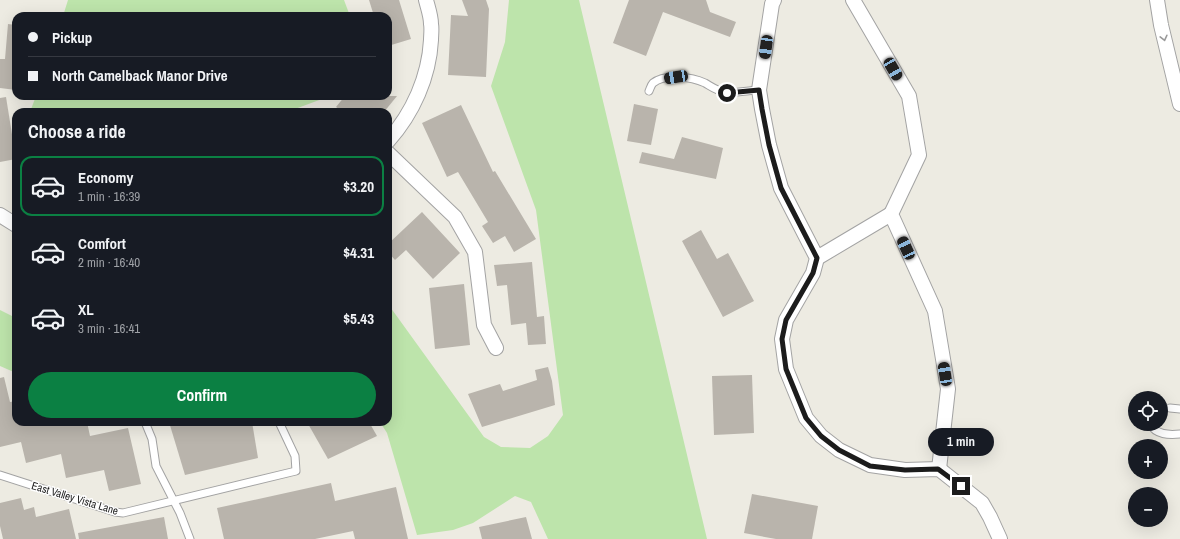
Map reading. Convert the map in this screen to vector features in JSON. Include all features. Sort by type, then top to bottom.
[{"type":"street","points":[[392,136],[411,109],[422,85],[428,62],[431,24],[426,0]]},
{"type":"street","points":[[774,0],[772,4],[759,90],[762,109],[769,145],[781,188],[817,258],[813,273],[786,320],[782,339],[786,369],[806,418],[821,436],[839,450],[870,466],[905,470],[938,469],[982,504],[1000,539]]},
{"type":"street","points":[[817,258],[891,214],[919,155],[909,96],[853,0]]},
{"type":"street","points":[[1157,0],[1161,25],[1180,104]]},
{"type":"street","points":[[392,157],[455,217],[474,252],[484,325],[496,348]]},
{"type":"street","points":[[891,214],[935,311],[948,390],[938,469]]},
{"type":"street","points":[[0,215],[12,222]]},
{"type":"lane","points":[[649,91],[653,84],[662,79],[676,77],[691,78],[727,93],[759,90]]},
{"type":"lane","points":[[1170,408],[1180,409]]},
{"type":"lane","points":[[147,426],[152,439],[156,466],[180,513],[190,539]]},
{"type":"lane","name":"East Valley Vista Lane","points":[[0,475],[115,512],[123,513],[174,502],[296,471],[295,456],[281,426]]},
{"type":"lane","points":[[1155,431],[1166,434],[1180,434]]},
{"type":"green space","points":[[68,0],[344,0],[348,12],[64,12]]},
{"type":"green space","points":[[509,0],[579,0],[707,539],[548,539],[531,502],[515,496],[473,523],[453,530],[417,535],[387,433],[383,426],[392,426],[392,310],[484,437],[501,447],[530,448],[548,436],[563,415],[536,210],[491,86],[505,42]]},
{"type":"green space","points":[[34,100],[319,100],[298,108],[32,108]]},
{"type":"green space","points":[[0,310],[12,316],[12,371],[0,366]]},
{"type":"building","points":[[369,0],[399,0],[411,39],[392,45],[392,12],[373,12]]},
{"type":"building","points":[[462,0],[486,0],[489,9],[486,77],[448,75],[451,15],[468,16]]},
{"type":"building","points":[[629,0],[706,0],[710,12],[736,22],[730,37],[663,12],[646,56],[613,43]]},
{"type":"building","points":[[8,24],[12,24],[12,90],[0,88],[0,59],[5,59]]},
{"type":"building","points":[[392,96],[397,96],[387,108],[336,107],[342,100],[392,100]]},
{"type":"building","points":[[6,97],[12,134],[12,160],[0,162],[0,98]]},
{"type":"building","points":[[634,104],[658,109],[651,145],[627,141]]},
{"type":"building","points":[[461,105],[493,172],[495,171],[536,239],[514,252],[505,236],[493,243],[482,226],[488,222],[458,172],[447,177],[422,123]]},
{"type":"building","points":[[682,137],[723,148],[716,179],[639,163],[642,152],[674,159]]},
{"type":"building","points":[[422,212],[460,253],[433,279],[406,250],[395,260],[392,257],[392,240]]},
{"type":"building","points":[[701,230],[717,259],[728,253],[754,301],[723,317],[682,241]]},
{"type":"building","points":[[532,262],[537,317],[544,316],[546,344],[528,345],[526,323],[511,325],[507,285],[497,286],[494,265]]},
{"type":"building","points":[[464,284],[470,345],[435,349],[429,288]]},
{"type":"building","points":[[548,367],[552,381],[555,405],[482,427],[468,394],[500,384],[503,391],[537,380],[535,370]]},
{"type":"building","points":[[752,375],[754,433],[714,435],[712,376]]},
{"type":"building","points":[[4,377],[10,402],[12,402],[12,426],[88,426],[90,436],[128,428],[141,484],[109,491],[104,470],[66,478],[61,454],[26,463],[21,442],[0,447],[0,378]]},
{"type":"building","points":[[170,426],[253,426],[258,458],[185,475]]},
{"type":"building","points":[[309,426],[371,426],[377,436],[328,459]]},
{"type":"building","points":[[331,483],[335,501],[396,487],[408,539],[355,539],[353,531],[315,539],[224,539],[217,508]]},
{"type":"building","points":[[752,494],[818,506],[812,539],[776,539],[744,533]]},
{"type":"building","points":[[21,498],[24,510],[34,507],[36,517],[69,509],[76,539],[3,539],[0,526],[0,503]]},
{"type":"building","points":[[164,517],[168,539],[79,539],[78,533]]},
{"type":"building","points":[[526,517],[532,539],[482,539],[479,527]]},
{"type":"route","points":[[727,93],[759,90],[769,145],[781,188],[817,258],[813,273],[786,320],[782,339],[786,369],[806,418],[821,436],[839,450],[870,466],[905,470],[938,469],[961,486]]}]
